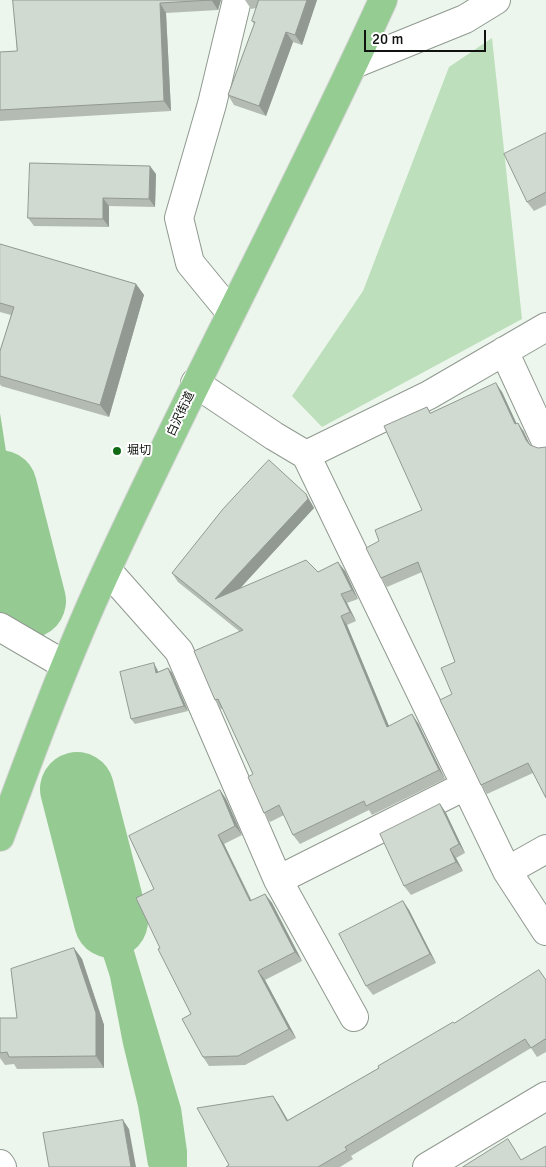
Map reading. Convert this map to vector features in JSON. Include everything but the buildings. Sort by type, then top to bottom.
[{"type":"main road","name":"白沢街道","points":[[0,836],[65,665],[107,570],[195,383],[354,64],[383,0]]},
{"type":"street","points":[[231,313],[190,263],[180,218],[212,104],[237,0]]},
{"type":"street","points":[[354,64],[465,19],[496,0]]},
{"type":"street","points":[[306,455],[430,395],[546,327]]},
{"type":"street","points":[[504,351],[546,442]]},
{"type":"street","points":[[195,383],[306,455],[507,871],[546,931]]},
{"type":"street","points":[[107,570],[179,651],[278,880],[354,1018]]},
{"type":"street","points":[[0,627],[65,665]]},
{"type":"street","points":[[278,880],[465,786]]},
{"type":"street","points":[[507,871],[546,848]]},
{"type":"street","points":[[439,1164],[546,1096]]},
{"type":"shaded area","points":[[492,38],[522,319],[322,427],[292,396],[363,291],[449,67]]},
{"type":"shaded area","points":[[0,413],[8,464],[39,565],[6,603],[0,575]]},
{"type":"shaded area","points":[[92,806],[181,1108],[187,1151],[187,1167],[149,1167],[148,1165],[138,1106],[123,1044],[110,977],[89,912],[79,860],[77,840]]},
{"type":"waterway","points":[[0,487],[29,601]]},
{"type":"waterway","points":[[77,789],[111,921]]},
{"type":"place","name":"堀切","points":[[117,451]]}]
